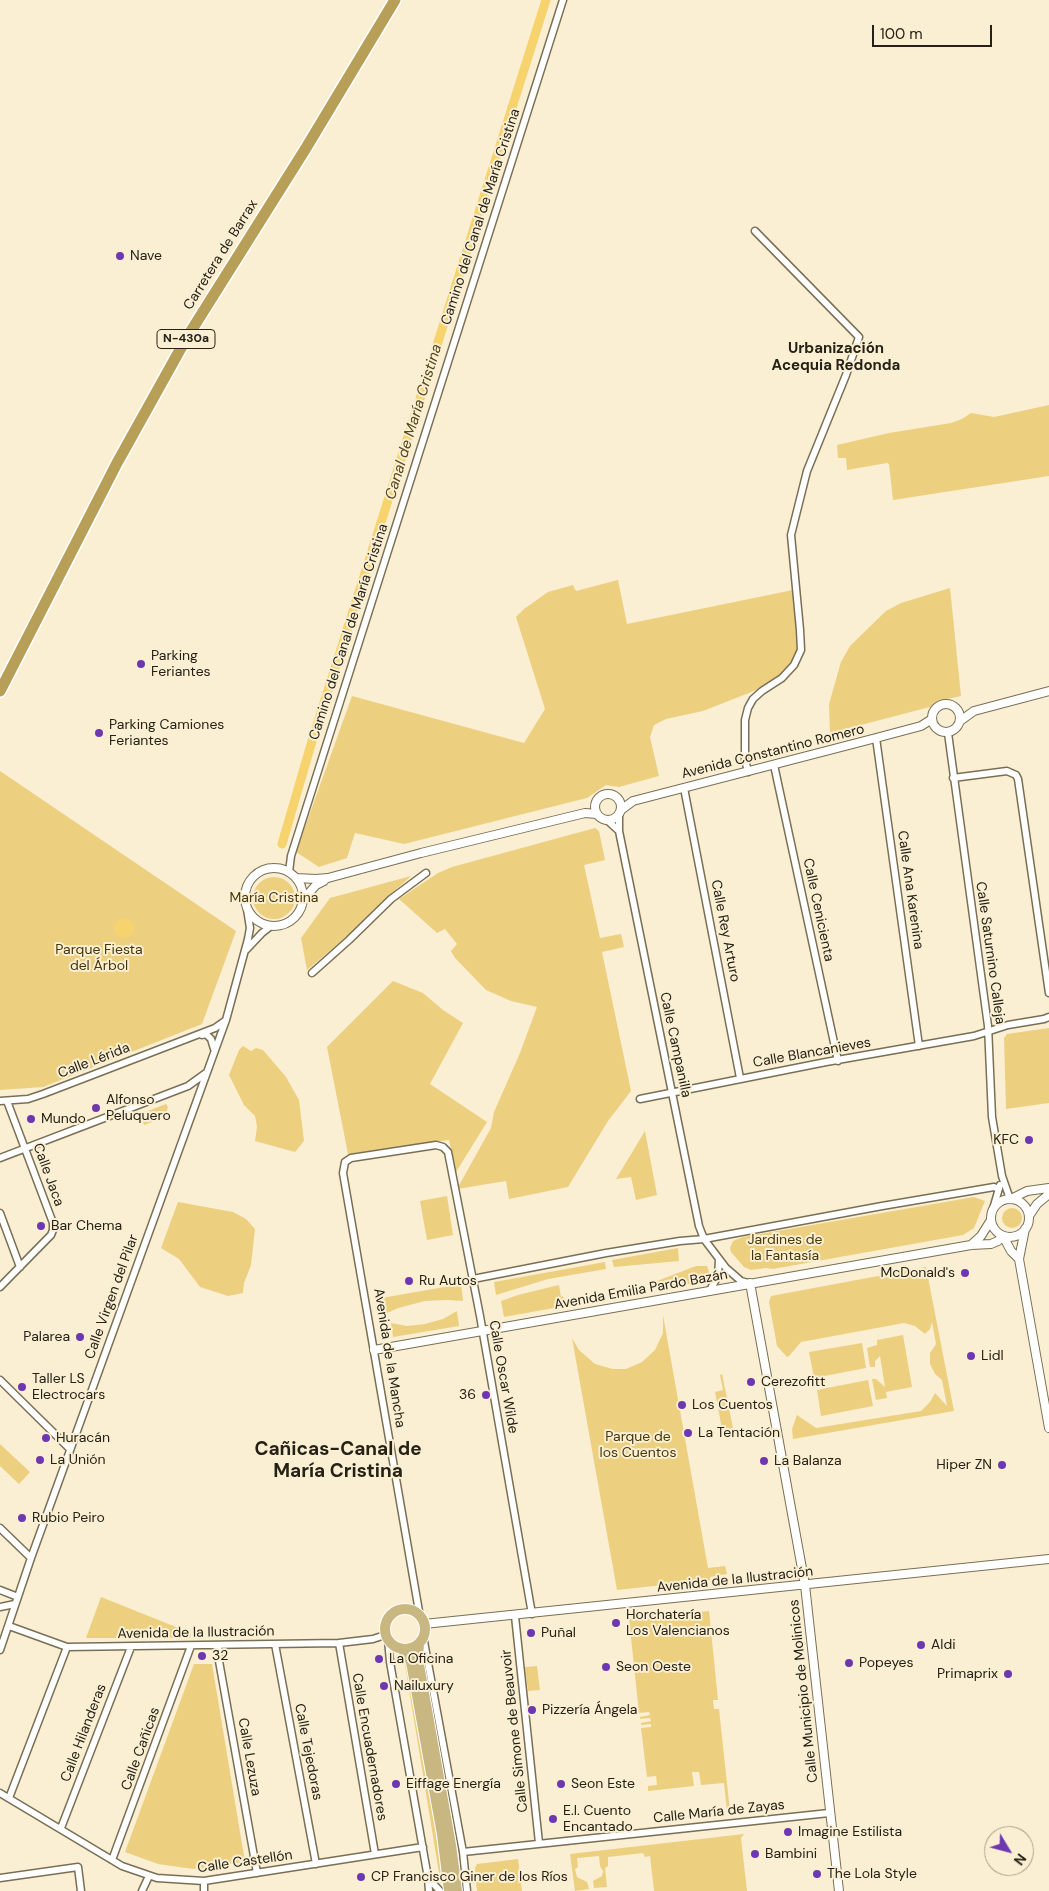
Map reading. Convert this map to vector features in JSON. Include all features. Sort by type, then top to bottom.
[{"type":"highway","name":"Carretera de Barrax","points":[[0,690],[117,463],[186,339],[306,148],[395,0]]},
{"type":"main road","points":[[421,1639],[408,1649],[392,1645],[387,1637],[386,1621],[398,1611],[406,1610],[414,1612],[422,1621],[421,1639],[418,1659],[452,1844],[457,1891]]},
{"type":"main road","points":[[402,1649],[411,1662],[442,1834],[449,1891]]},
{"type":"street","name":"Camino del Canal de María Cristina","points":[[289,872],[296,839],[563,0]]},
{"type":"street","points":[[748,772],[744,759],[744,720],[748,708],[762,691],[782,678],[794,665],[801,650],[791,534],[807,470],[859,337],[755,231]]},
{"type":"street","points":[[974,711],[958,710],[951,705],[942,705],[934,710],[932,719],[935,728],[943,733],[948,733],[956,729],[960,720],[974,711],[1049,691]]},
{"type":"street","points":[[958,710],[960,720]]},
{"type":"street","name":"Avenida Constantino Romero","points":[[618,799],[630,801],[748,772],[921,726],[932,719]]},
{"type":"street","name":"Avenida Constantino Romero","points":[[921,726],[935,728]]},
{"type":"street","name":"Calle Saturnino Calleja","points":[[948,733],[989,1030],[992,1117],[1002,1176],[1011,1199]]},
{"type":"street","name":"Calle Ana Karenina","points":[[876,738],[919,1046]]},
{"type":"street","name":"Calle Cenicienta","points":[[774,765],[838,1061]]},
{"type":"street","points":[[953,778],[1007,771],[1013,772],[1018,779],[1049,993]]},
{"type":"street","name":"Calle Rey Arturo","points":[[684,788],[740,1078]]},
{"type":"street","points":[[593,813],[599,798],[606,794],[615,796],[618,799],[620,812]]},
{"type":"street","points":[[607,820],[615,818],[630,801]]},
{"type":"street","name":"Calle Campanilla","points":[[620,812],[619,831],[699,1226],[704,1239],[719,1260],[733,1275],[741,1281],[749,1283]]},
{"type":"street","points":[[296,878],[316,880],[328,878],[421,853],[593,813],[607,820],[619,831]]},
{"type":"street","points":[[303,900],[302,888],[296,878],[281,868],[271,867],[254,874],[248,882],[244,900],[246,909],[255,920],[271,926],[284,924],[292,920],[298,913],[303,900],[316,886],[328,878]]},
{"type":"street","points":[[312,972],[349,940],[391,899],[426,873]]},
{"type":"street","name":"Calle Virgen del Pilar","points":[[0,1650],[70,1449],[226,1020],[246,951],[250,928],[246,909]]},
{"type":"street","name":"Calle Virgen del Pilar","points":[[246,951],[271,926]]},
{"type":"street","name":"Calle Blancanieves","points":[[640,1099],[740,1078],[974,1036],[1008,1024],[1049,1017]]},
{"type":"street","name":"Calle Lérida","points":[[4,1101],[28,1099],[43,1094],[216,1028],[226,1020]]},
{"type":"street","points":[[195,1035],[206,1034],[211,1038],[214,1053]]},
{"type":"street","points":[[0,1158],[188,1086],[207,1072]]},
{"type":"street","points":[[188,1086],[192,1090],[196,1101]]},
{"type":"street","name":"Calle Jaca","points":[[4,1101],[25,1148],[53,1223],[53,1230],[20,1267]]},
{"type":"street","name":"Avenida de la Mancha","points":[[422,1621],[398,1497],[343,1173],[345,1162],[351,1158],[419,1147],[436,1145],[443,1147]]},
{"type":"street","name":"Calle Oscar Wilde","points":[[443,1147],[448,1152],[473,1279],[532,1614]]},
{"type":"street","name":"Calle Saturnino Calleja","points":[[993,1209],[1002,1176]]},
{"type":"street","points":[[473,1279],[614,1252],[704,1239],[882,1206],[994,1187],[999,1189]]},
{"type":"street","points":[[971,1245],[981,1236],[991,1220],[993,1209],[1001,1201],[1011,1199],[1027,1191],[1049,1188]]},
{"type":"street","points":[[1049,1194],[1037,1204],[1029,1216],[1019,1259],[1049,1428]]},
{"type":"street","points":[[1011,1199],[1021,1203],[1029,1216]]},
{"type":"street","points":[[0,1214],[20,1267],[0,1287]]},
{"type":"street","points":[[991,1220],[995,1230],[1002,1236],[1011,1251],[1019,1259]]},
{"type":"street","points":[[1002,1236],[1013,1237],[1022,1233],[1025,1229]]},
{"type":"street","name":"Avenida Emilia Pardo Bazán","points":[[374,1350],[749,1283],[971,1245],[991,1244],[998,1241],[1002,1236]]},
{"type":"street","points":[[710,1290],[718,1276],[719,1260]]},
{"type":"street","name":"Calle Municipio de Molinicos","points":[[749,1283],[805,1585],[839,1891]]},
{"type":"street","points":[[0,1380],[70,1449]]},
{"type":"street","points":[[0,1528],[31,1558]]},
{"type":"street","name":"Avenida de la Ilustración","points":[[422,1621],[515,1616],[1049,1559]]},
{"type":"street","points":[[0,1590],[17,1601]]},
{"type":"street","points":[[0,1607],[17,1601]]},
{"type":"street","name":"Calle Simone de Beauvoir","points":[[515,1616],[539,1843]]},
{"type":"street","name":"Avenida de la Ilustración","points":[[9,1626],[67,1647],[338,1644],[387,1637]]},
{"type":"street","points":[[387,1637],[429,1891]]},
{"type":"street","points":[[421,1639],[463,1852],[467,1891]]},
{"type":"street","name":"Calle Tejedoras","points":[[275,1644],[316,1864]]},
{"type":"street","name":"Calle Encuadernadores","points":[[338,1644],[375,1854]]},
{"type":"street","name":"Calle Lezuza","points":[[218,1645],[219,1661],[257,1873]]},
{"type":"street","name":"Calle Cañicas","points":[[112,1860],[191,1646]]},
{"type":"street","points":[[9,1798],[67,1647]]},
{"type":"street","name":"Calle Hilanderas","points":[[61,1828],[131,1647]]},
{"type":"street","name":"Calle Castellón","points":[[0,1793],[126,1868],[149,1876],[188,1882],[423,1847]]},
{"type":"street","name":"Calle María de Zayas","points":[[463,1852],[539,1843],[596,1839],[829,1812]]},
{"type":"street","points":[[0,1878],[78,1867],[81,1891]]},
{"type":"street","points":[[142,1891],[149,1876]]},
{"type":"street","points":[[428,1878],[440,1891]]},
{"type":"street","points":[[204,1881],[204,1891]]},
{"type":"green space","points":[[1049,405],[1049,476],[893,500],[889,464],[847,470],[846,458],[838,458],[837,445],[889,433],[951,423],[971,413],[994,417]]},
{"type":"green space","points":[[618,580],[627,624],[793,590],[799,636],[798,649],[794,660],[784,672],[764,687],[703,711],[666,719],[654,725],[650,737],[659,776],[619,787],[606,785],[587,798],[404,844],[355,833],[347,858],[319,867],[296,852],[352,696],[524,743],[545,709],[516,617],[548,592],[573,585],[576,591]]},
{"type":"green space","points":[[950,588],[961,696],[938,701],[930,707],[830,733],[829,704],[841,662],[850,646],[886,611],[901,603]]},
{"type":"green space","name":"Parque Fiesta del Árbol","points":[[0,771],[236,931],[202,1024],[43,1087],[0,1090]]},
{"type":"green space","points":[[595,828],[599,831],[605,860],[584,865],[600,938],[621,934],[624,947],[602,952],[631,1091],[608,1121],[568,1187],[509,1199],[506,1181],[457,1189],[491,1128],[494,1112],[520,1053],[537,1007],[511,1001],[486,990],[455,958],[451,951],[457,944],[445,929],[437,933],[399,899],[438,873],[452,867]]},
{"type":"green space","points":[[411,876],[352,932],[307,970],[301,938],[330,898]]},
{"type":"green space","name":"María Cristina","points":[[274,877],[289,883],[295,898],[289,913],[274,919],[259,913],[253,898],[259,883]]},
{"type":"green space","points":[[393,981],[423,993],[443,1010],[463,1023],[430,1084],[487,1122],[456,1172],[449,1140],[348,1154],[327,1047]]},
{"type":"green space","points":[[1049,1028],[1049,1103],[1006,1109],[1004,1038],[1007,1034]]},
{"type":"green space","points":[[243,1046],[251,1051],[256,1048],[263,1050],[286,1077],[299,1100],[304,1141],[295,1152],[255,1141],[257,1127],[255,1116],[244,1105],[229,1075],[239,1050]]},
{"type":"green space","points":[[166,1104],[168,1107],[165,1117],[144,1125],[140,1114]]},
{"type":"green space","points":[[645,1131],[657,1195],[636,1200],[631,1177],[616,1179]]},
{"type":"green space","points":[[447,1196],[453,1235],[427,1240],[420,1201]]},
{"type":"green space","name":"Jardines de la Fantasía","points":[[974,1197],[985,1201],[974,1228],[963,1235],[773,1269],[751,1270],[744,1267],[731,1252],[730,1248],[733,1241],[743,1237]]},
{"type":"green space","points":[[178,1202],[233,1212],[246,1219],[255,1229],[251,1265],[244,1283],[243,1293],[228,1296],[200,1287],[179,1259],[161,1248]]},
{"type":"green space","points":[[1008,1208],[1016,1208],[1022,1214],[1022,1222],[1016,1228],[1008,1228],[1002,1222],[1002,1214]]},
{"type":"green space","points":[[678,1248],[679,1261],[614,1267],[612,1260]]},
{"type":"green space","points":[[605,1262],[606,1269],[548,1279],[496,1295],[494,1282]]},
{"type":"green space","points":[[696,1266],[707,1266],[709,1278],[705,1281],[658,1290],[657,1281]]},
{"type":"green space","points":[[926,1267],[954,1411],[793,1439],[792,1429],[797,1415],[816,1428],[921,1411],[930,1402],[935,1393],[947,1406],[942,1380],[935,1374],[930,1364],[930,1353],[936,1344],[932,1322],[930,1329],[925,1334],[915,1326],[904,1323],[801,1342],[787,1357],[777,1346],[769,1302],[771,1296]]},
{"type":"green space","points":[[461,1284],[463,1301],[425,1301],[398,1308],[379,1317],[376,1299]]},
{"type":"green space","points":[[559,1285],[565,1306],[504,1317],[501,1301]]},
{"type":"green space","points":[[457,1311],[459,1326],[393,1337],[391,1323],[407,1326],[425,1324],[443,1319]]},
{"type":"green space","name":"Parque de los Cuentos","points":[[663,1315],[708,1568],[725,1566],[727,1574],[710,1577],[710,1580],[617,1590],[572,1338],[579,1350],[595,1364],[613,1369],[626,1369],[642,1362],[655,1350],[663,1333]]},
{"type":"green space","points":[[903,1335],[912,1387],[886,1392],[887,1398],[876,1400],[872,1379],[876,1379],[885,1387],[880,1356],[875,1361],[875,1367],[870,1367],[867,1348],[877,1345],[877,1340]]},
{"type":"green space","points":[[862,1343],[866,1368],[814,1378],[809,1352]]},
{"type":"green space","points":[[722,1374],[733,1428],[722,1429],[715,1392],[723,1390],[720,1375]]},
{"type":"green space","points":[[868,1380],[873,1406],[821,1416],[817,1390]]},
{"type":"green space","points":[[0,1444],[30,1472],[19,1484],[0,1466]]},
{"type":"green space","points":[[101,1597],[191,1633],[190,1638],[86,1638]]},
{"type":"green space","points":[[709,1611],[718,1700],[713,1700],[714,1709],[719,1709],[730,1811],[727,1811],[724,1783],[701,1785],[699,1772],[692,1772],[694,1786],[648,1791],[648,1786],[657,1785],[656,1776],[647,1777],[641,1728],[651,1727],[651,1724],[641,1725],[641,1723],[651,1721],[650,1718],[640,1719],[640,1717],[650,1715],[649,1712],[639,1713],[629,1619]]},
{"type":"green space","points":[[404,1659],[407,1663],[422,1746],[442,1872],[439,1873]]},
{"type":"green space","points":[[194,1664],[212,1664],[245,1862],[193,1869],[158,1864],[125,1852]]},
{"type":"green space","points":[[537,1666],[540,1690],[528,1691],[525,1667]]},
{"type":"green space","points":[[744,1834],[741,1838],[747,1891],[654,1891],[650,1856],[645,1857],[643,1853],[608,1857],[608,1866],[605,1868],[607,1887],[594,1888],[593,1881],[602,1876],[603,1871],[600,1866],[599,1856],[577,1858],[578,1867],[575,1869],[577,1877],[587,1882],[589,1889],[575,1891],[570,1854]]},
{"type":"green space","points":[[518,1859],[522,1891],[477,1891],[475,1868],[477,1864]]},
{"type":"shaded area","points":[[124,918],[131,921],[134,928],[131,935],[124,938],[117,935],[114,928],[117,921]]},
{"type":"waterway","name":"Canal de María Cristina","points":[[282,844],[312,741],[546,0]]},
{"type":"place","name":"Nave","points":[[120,256]]},
{"type":"place","name":"Parking Feriantes","points":[[141,664]]},
{"type":"place","name":"Parking Camiones Feriantes","points":[[99,733]]},
{"type":"place","name":"Alfonso Peluquero","points":[[96,1108]]},
{"type":"place","name":"Mundo","points":[[31,1119]]},
{"type":"place","name":"KFC","points":[[1029,1140]]},
{"type":"place","name":"Bar Chema","points":[[41,1226]]},
{"type":"place","name":"McDonald's","points":[[965,1273]]},
{"type":"place","name":"Ru Autos","points":[[409,1281]]},
{"type":"place","name":"Palarea","points":[[80,1337]]},
{"type":"place","name":"Lidl","points":[[971,1356]]},
{"type":"place","name":"Cerezofitt","points":[[751,1382]]},
{"type":"place","name":"Taller LS Electrocars","points":[[22,1387]]},
{"type":"place","name":"36","points":[[486,1395]]},
{"type":"place","name":"Los Cuentos","points":[[682,1405]]},
{"type":"place","name":"La Tentación","points":[[688,1433]]},
{"type":"place","name":"Huracán","points":[[46,1438]]},
{"type":"place","name":"La Unión","points":[[40,1460]]},
{"type":"place","name":"La Balanza","points":[[764,1461]]},
{"type":"place","name":"Hiper ZN","points":[[1002,1465]]},
{"type":"place","name":"Rubio Peiro","points":[[22,1518]]},
{"type":"place","name":"Horchatería Los Valencianos","points":[[616,1623]]},
{"type":"place","name":"Puñal","points":[[531,1633]]},
{"type":"place","name":"Aldi","points":[[921,1645]]},
{"type":"place","name":"32","points":[[202,1656]]},
{"type":"place","name":"La Oficina","points":[[379,1659]]},
{"type":"place","name":"Popeyes","points":[[849,1663]]},
{"type":"place","name":"Seon Oeste","points":[[606,1667]]},
{"type":"place","name":"Primaprix","points":[[1008,1674]]},
{"type":"place","name":"Nailuxury","points":[[384,1686]]},
{"type":"place","name":"Pizzería Ángela","points":[[532,1710]]},
{"type":"place","name":"Eiffage Energía","points":[[396,1784]]},
{"type":"place","name":"Seon Este","points":[[561,1784]]},
{"type":"place","name":"E.I. Cuento Encantado","points":[[553,1819]]},
{"type":"place","name":"Imagine Estilista","points":[[788,1832]]},
{"type":"place","name":"Bambini","points":[[755,1854]]},
{"type":"place","name":"The Lola Style","points":[[817,1874]]},
{"type":"place","name":"CP Francisco Giner de los Ríos","points":[[361,1877]]},
{"type":"district","name":"Urbanización Acequia Redonda","points":[[836,358]]},
{"type":"district","name":"Cañicas-Canal de María Cristina","points":[[338,1461]]}]
